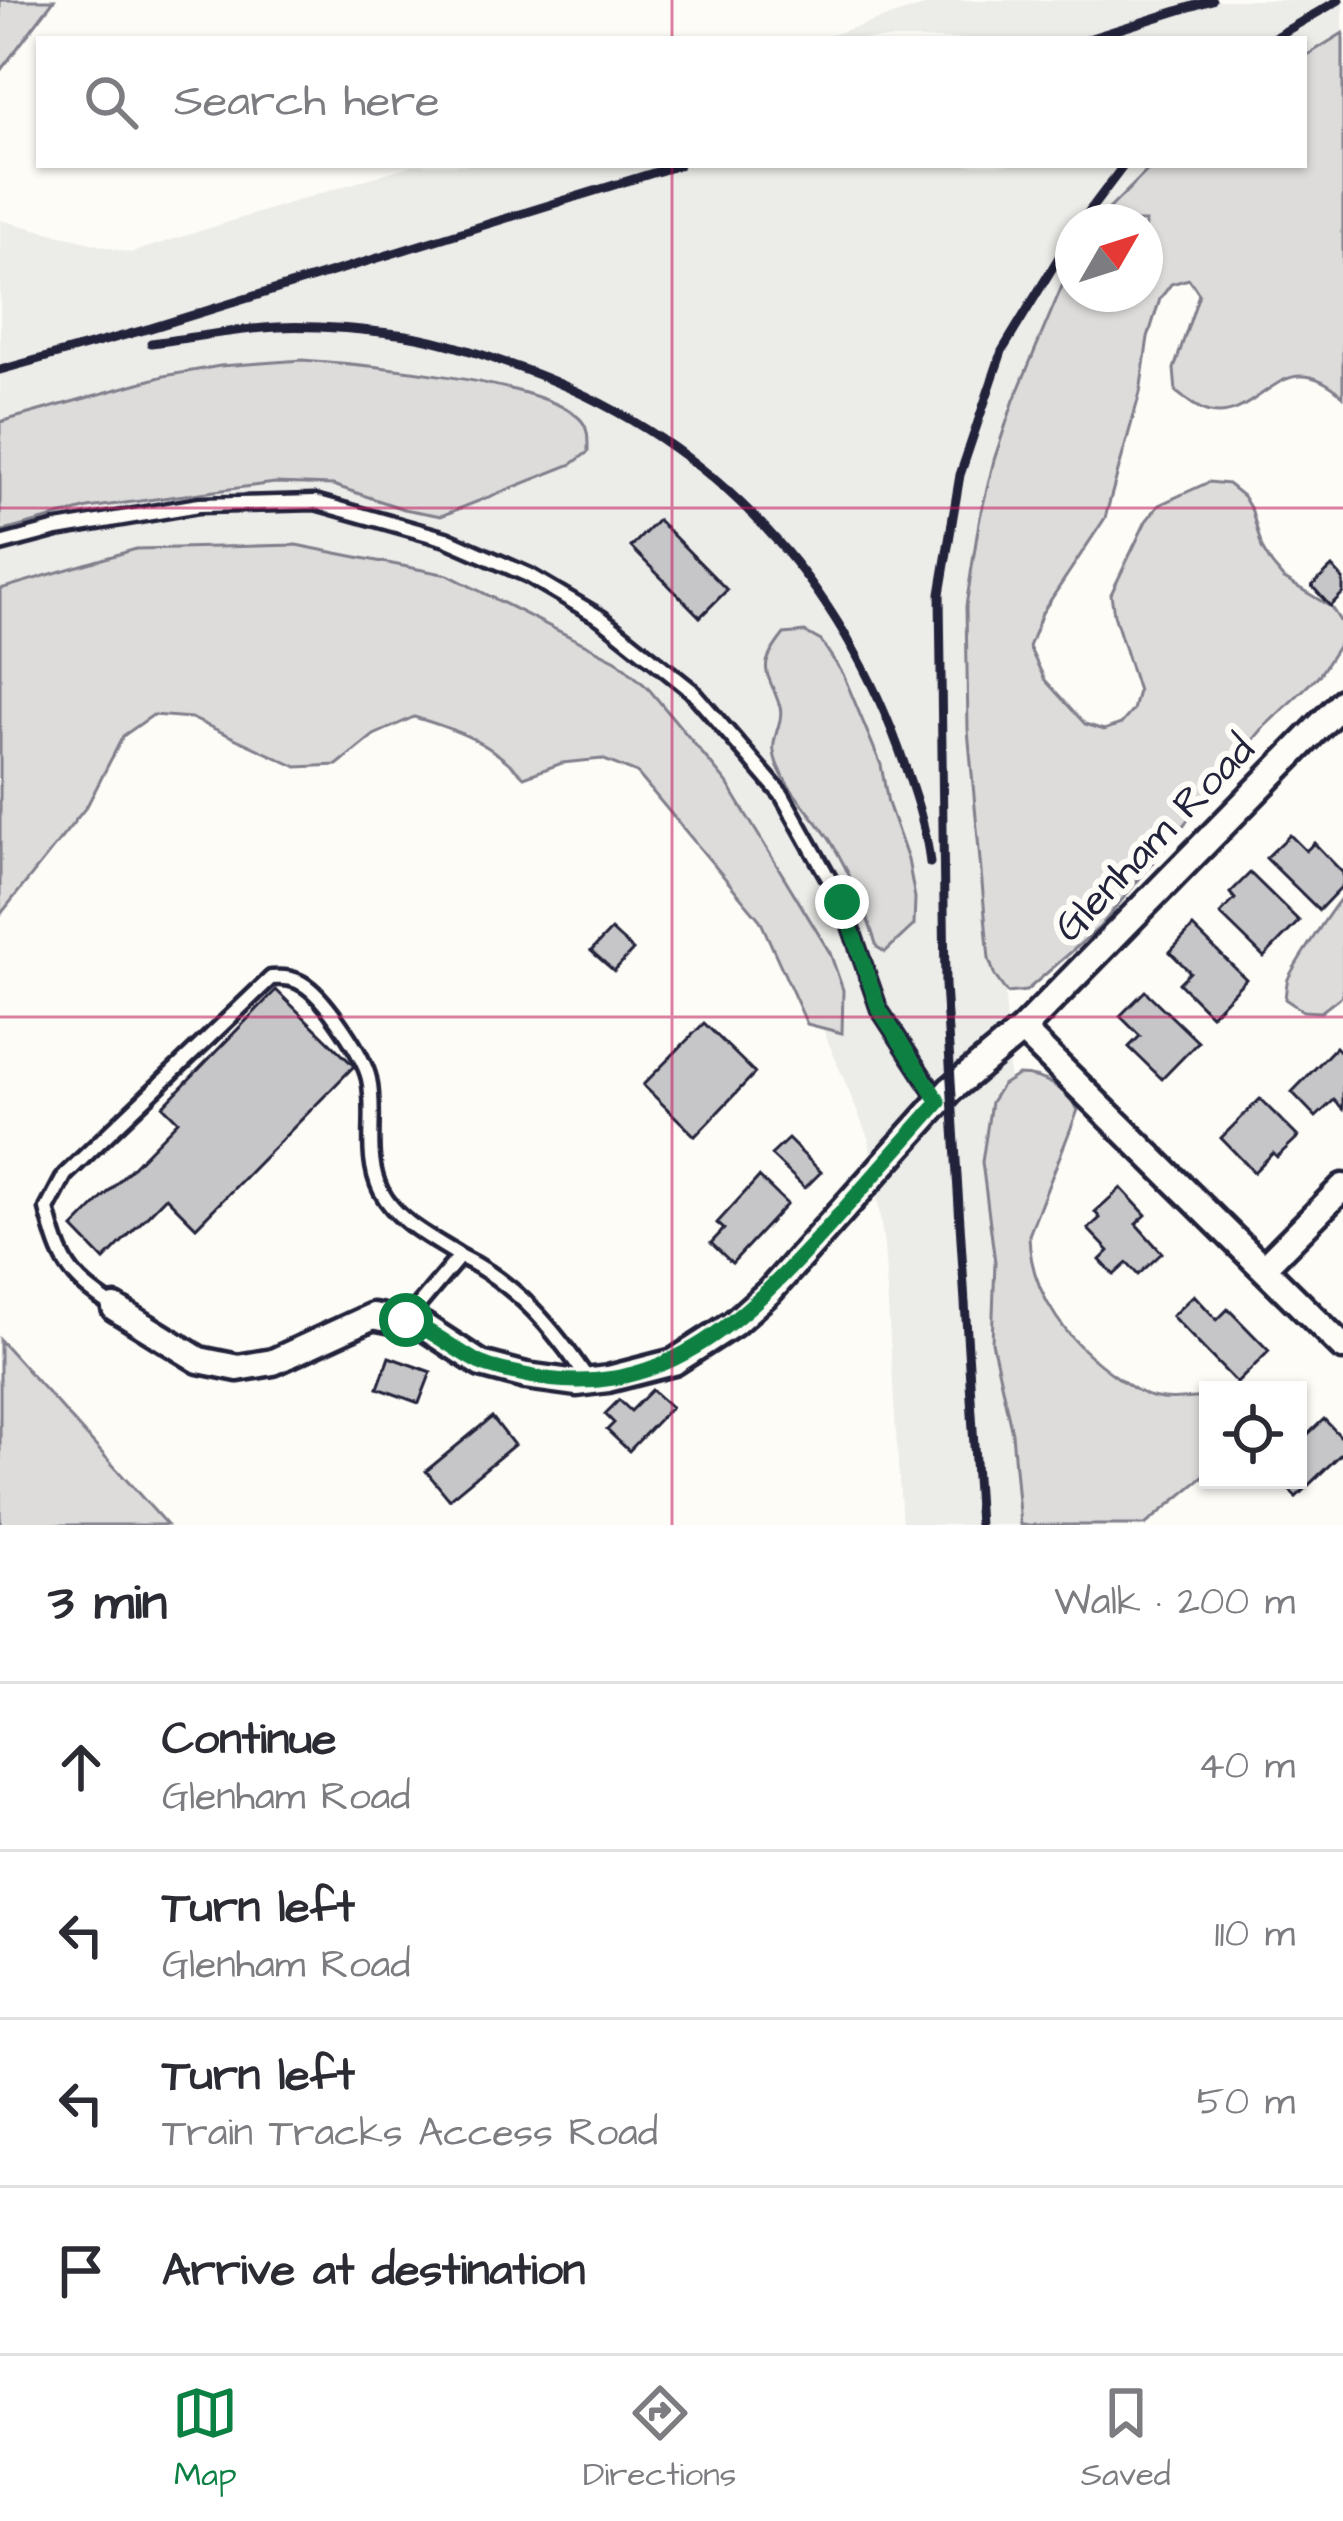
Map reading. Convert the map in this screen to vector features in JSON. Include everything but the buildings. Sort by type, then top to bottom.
[{"type":"street","name":"Glenham Road","points":[[945,1096],[1022,1030],[1343,702]]},
{"type":"street","points":[[1022,1030],[1343,1347]]},
{"type":"street","points":[[115,1308],[199,1360],[238,1368],[273,1362],[373,1316],[423,1326],[481,1364],[526,1376],[589,1381],[674,1362],[733,1324],[770,1291],[945,1096]]},
{"type":"street","points":[[1263,1268],[1343,1187]]},
{"type":"lane","points":[[0,544],[199,505],[315,502],[446,539],[528,574],[583,607],[691,690],[782,795],[842,902],[879,1009],[945,1096]]},
{"type":"lane","points":[[115,1308],[78,1283],[57,1248],[47,1209],[64,1175],[271,978],[286,976],[308,987],[346,1034],[369,1077],[373,1163],[380,1189],[404,1220],[496,1276],[527,1302],[589,1381]]},
{"type":"lane","points":[[406,1320],[460,1256]]},
{"type":"shaded area","points":[[0,0],[54,0],[0,71]]},
{"type":"shaded area","points":[[943,0],[1343,0],[1343,34],[1307,56],[1307,36],[828,36]]},
{"type":"shaded area","points":[[1343,33],[1343,396],[1322,381],[1303,376],[1287,379],[1228,412],[1201,409],[1176,392],[1174,369],[1199,294],[1189,279],[1171,284],[1163,295],[1163,204],[1114,204],[1150,168],[1307,168],[1307,55]]},
{"type":"shaded area","points":[[402,168],[1169,168],[1135,204],[1055,204],[1057,312],[1025,375],[980,509],[1016,1207],[1038,1525],[902,1525],[884,1245],[869,1140],[768,897],[551,662],[0,653],[0,220],[130,253]]},
{"type":"shaded area","points":[[1055,303],[1055,312],[1156,312],[1140,393],[1105,518],[1042,613],[1029,647],[1045,680],[1085,724],[1104,730],[1121,724],[1133,710],[1138,691],[1111,594],[1146,521],[1159,505],[1209,482],[1228,484],[1243,496],[1272,565],[1283,578],[1331,607],[1342,624],[1341,642],[1320,674],[1264,727],[1099,928],[1026,991],[1007,993],[989,959],[968,730],[966,606],[979,522],[1014,400]]},
{"type":"shaded area","points":[[302,360],[446,376],[525,393],[578,417],[586,429],[588,452],[572,464],[441,516],[333,485],[275,483],[88,508],[0,532],[0,422],[164,376]]},
{"type":"shaded area","points":[[296,545],[448,575],[616,660],[648,688],[727,783],[830,953],[843,990],[842,1033],[807,1024],[760,920],[637,773],[602,759],[562,763],[524,777],[473,739],[414,717],[374,735],[337,765],[297,767],[191,718],[153,715],[123,736],[87,806],[0,915],[0,589],[136,549]]},
{"type":"shaded area","points":[[805,632],[821,641],[843,674],[881,765],[888,803],[908,860],[914,925],[885,952],[877,947],[840,857],[783,776],[774,752],[781,713],[767,663],[784,634]]},
{"type":"shaded area","points":[[1343,896],[1343,995],[1321,1012],[1303,1011],[1285,999],[1288,979]]},
{"type":"shaded area","points":[[1018,1075],[1036,1077],[1066,1095],[1078,1110],[1029,1235],[1037,1279],[1056,1318],[1085,1351],[1135,1390],[1166,1399],[1199,1397],[1199,1480],[1145,1525],[1020,1525],[1012,1433],[992,1342],[995,1262],[982,1162],[991,1102],[1002,1085]]},
{"type":"shaded area","points":[[0,1340],[167,1525],[0,1525]]},
{"type":"railway","points":[[1098,36],[1212,0]]},
{"type":"railway","points":[[1277,36],[1339,0]]},
{"type":"railway","points":[[0,370],[669,168]]},
{"type":"railway","points":[[1095,204],[1122,168]]},
{"type":"railway","points":[[979,1525],[945,985],[940,594],[960,475],[1002,351],[1055,264]]},
{"type":"railway","points":[[151,343],[278,327],[406,335],[520,368],[586,396],[647,430],[703,470],[753,515],[798,566],[837,622],[871,683],[899,749],[930,863]]},
{"type":"route","points":[[406,1320],[481,1364],[577,1383],[674,1362],[733,1324],[770,1291],[939,1102],[879,1009],[842,902]]}]
